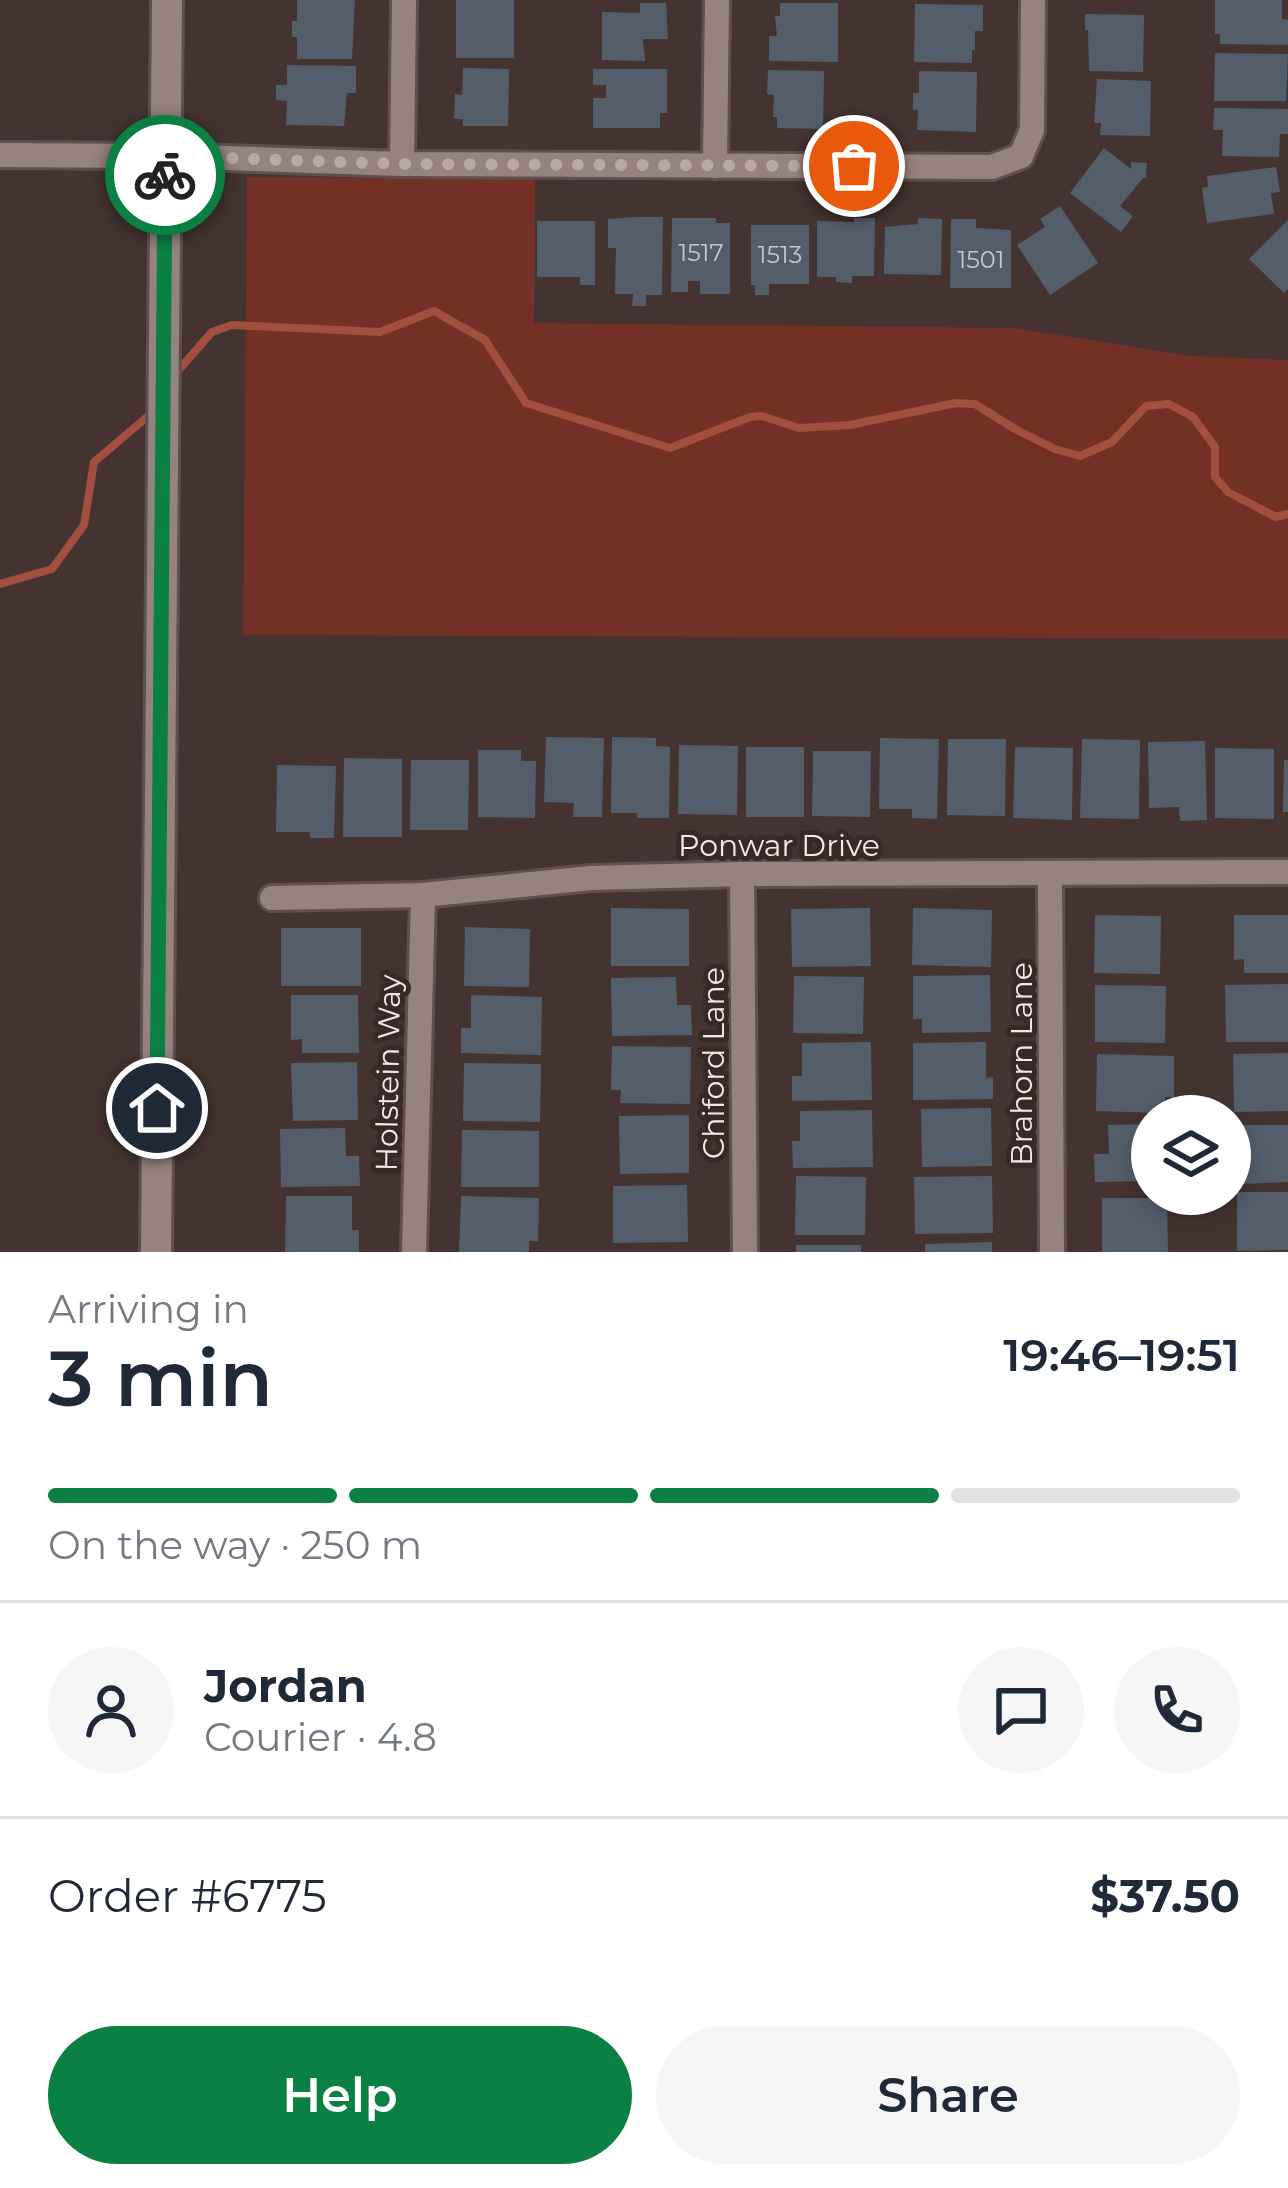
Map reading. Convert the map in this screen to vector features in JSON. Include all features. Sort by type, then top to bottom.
[{"type":"street","points":[[156,1252],[167,0]]},
{"type":"street","points":[[402,164],[404,0]]},
{"type":"street","points":[[716,166],[717,0]]},
{"type":"street","points":[[0,155],[402,164],[992,167],[1021,156],[1032,130],[1033,0]]},
{"type":"street","name":"Ponwar Drive","points":[[272,898],[423,895],[591,878],[742,874],[1288,872]]},
{"type":"street","name":"Chiford Lane","points":[[742,874],[745,1252]]},
{"type":"street","name":"Brahorn Lane","points":[[1050,875],[1052,1252]]},
{"type":"street","name":"Holstein Way","points":[[414,1252],[423,895]]},
{"type":"shaded area","points":[[247,177],[535,179],[534,323],[1015,328],[1191,356],[1288,360],[1288,639],[243,635]]},
{"type":"building","points":[[297,0],[355,0],[352,59],[297,59],[292,21],[297,21]]},
{"type":"building","points":[[456,0],[514,0],[514,58],[456,58]]},
{"type":"building","points":[[1215,0],[1282,0],[1288,45],[1220,44],[1220,34],[1215,34]]},
{"type":"building","points":[[640,3],[666,3],[668,39],[643,39],[645,61],[602,60],[602,12],[640,13]]},
{"type":"building","points":[[780,3],[838,3],[838,62],[769,61],[769,36],[777,36],[775,16],[780,16]]},
{"type":"building","points":[[915,4],[983,5],[983,31],[975,31],[972,63],[914,62]]},
{"type":"building","points":[[1085,14],[1144,15],[1143,72],[1089,71]]},
{"type":"building","points":[[1215,53],[1288,54],[1286,101],[1214,101]]},
{"type":"building","points":[[287,65],[356,66],[356,93],[347,93],[344,126],[286,125],[287,101],[276,100],[276,85],[287,85]]},
{"type":"building","points":[[463,68],[509,69],[508,126],[463,126],[463,119],[454,119],[455,94],[462,95]]},
{"type":"building","points":[[593,69],[667,69],[667,113],[660,113],[660,128],[593,128],[593,98],[606,98],[606,85],[593,85]]},
{"type":"building","points":[[768,70],[824,71],[823,129],[777,128],[774,95],[767,94]]},
{"type":"building","points":[[919,71],[977,72],[976,132],[917,130],[913,93],[919,93]]},
{"type":"building","points":[[1097,79],[1151,81],[1150,136],[1100,135],[1101,123],[1094,123]]},
{"type":"building","points":[[1214,108],[1288,109],[1288,134],[1280,134],[1279,157],[1222,156],[1223,130],[1213,130]]},
{"type":"building","points":[[1104,148],[1131,169],[1131,162],[1147,163],[1146,178],[1120,206],[1133,216],[1121,232],[1070,193]]},
{"type":"building","points":[[1276,167],[1280,192],[1271,193],[1274,214],[1207,223],[1202,188],[1208,187],[1207,176]]},
{"type":"building","points":[[1060,206],[1098,263],[1050,295],[1017,245],[1045,227],[1040,219]]},
{"type":"building","points":[[663,217],[662,295],[646,295],[646,306],[632,306],[633,294],[615,294],[616,248],[608,248],[608,219]]},
{"type":"building","points":[[672,218],[716,218],[716,223],[730,223],[730,294],[700,294],[700,281],[688,281],[688,292],[671,292]]},
{"type":"building","points":[[854,218],[875,218],[874,276],[852,276],[852,283],[817,277],[817,221],[854,222]]},
{"type":"building","points":[[918,218],[942,219],[941,275],[884,274],[885,227],[918,224]]},
{"type":"building","points":[[951,219],[976,219],[976,228],[1011,230],[1011,288],[950,288]]},
{"type":"building","points":[[1288,220],[1288,289],[1284,293],[1249,259]]},
{"type":"building","points":[[537,221],[595,221],[595,285],[580,285],[580,277],[537,277]]},
{"type":"building","points":[[751,225],[809,225],[809,284],[769,284],[769,295],[755,295]]},
{"type":"building","points":[[546,737],[604,738],[602,817],[573,817],[574,803],[544,802]]},
{"type":"building","points":[[612,737],[656,738],[656,746],[670,747],[669,818],[611,813]]},
{"type":"building","points":[[880,738],[939,739],[937,819],[912,818],[912,809],[879,809]]},
{"type":"building","points":[[948,739],[1006,739],[1005,816],[947,815]]},
{"type":"building","points":[[1082,739],[1140,740],[1139,819],[1080,818]]},
{"type":"building","points":[[1205,741],[1207,820],[1180,821],[1179,807],[1149,808],[1148,742]]},
{"type":"building","points":[[679,745],[738,746],[737,815],[678,814]]},
{"type":"building","points":[[746,747],[804,747],[804,817],[746,817]]},
{"type":"building","points":[[1015,747],[1073,748],[1072,820],[1013,818]]},
{"type":"building","points":[[1215,748],[1274,749],[1274,819],[1215,818]]},
{"type":"building","points":[[478,750],[521,750],[521,761],[536,761],[535,818],[478,817]]},
{"type":"building","points":[[813,751],[871,751],[870,817],[812,816]]},
{"type":"building","points":[[344,758],[402,759],[402,837],[343,837]]},
{"type":"building","points":[[411,760],[469,760],[468,830],[410,830]]},
{"type":"building","points":[[1284,760],[1288,760],[1288,812],[1283,812]]},
{"type":"building","points":[[277,765],[336,766],[334,838],[276,832]]},
{"type":"building","points":[[611,908],[689,909],[689,966],[611,966]]},
{"type":"building","points":[[870,908],[871,966],[792,967],[791,909]]},
{"type":"building","points":[[913,908],[992,910],[991,967],[912,965]]},
{"type":"building","points":[[1095,915],[1161,916],[1160,974],[1094,973]]},
{"type":"building","points":[[1234,915],[1288,915],[1288,973],[1244,973],[1244,959],[1234,960]]},
{"type":"building","points":[[465,927],[530,929],[529,987],[464,986]]},
{"type":"building","points":[[281,928],[361,928],[361,986],[281,986]]},
{"type":"building","points":[[990,975],[991,1032],[922,1033],[922,1019],[913,1019],[913,976]]},
{"type":"building","points":[[794,976],[864,977],[863,1034],[793,1033]]},
{"type":"building","points":[[676,977],[677,1005],[691,1005],[692,1035],[612,1036],[611,978]]},
{"type":"building","points":[[1288,984],[1288,1042],[1226,1042],[1225,985]]},
{"type":"building","points":[[1095,985],[1166,986],[1165,1043],[1095,1042]]},
{"type":"building","points":[[291,995],[358,995],[359,1053],[302,1053],[302,1039],[291,1040]]},
{"type":"building","points":[[471,995],[542,997],[541,1055],[461,1053],[461,1028],[471,1028]]},
{"type":"building","points":[[871,1042],[872,1100],[792,1101],[792,1076],[802,1076],[802,1043]]},
{"type":"building","points":[[986,1042],[986,1078],[993,1077],[993,1099],[913,1100],[913,1043]]},
{"type":"building","points":[[612,1046],[691,1047],[690,1104],[620,1103],[621,1090],[611,1090]]},
{"type":"building","points":[[1288,1053],[1288,1111],[1251,1112],[1251,1095],[1234,1095],[1233,1054]]},
{"type":"building","points":[[1097,1054],[1174,1056],[1174,1095],[1131,1095],[1131,1112],[1096,1111]]},
{"type":"building","points":[[357,1062],[358,1120],[293,1121],[291,1063]]},
{"type":"building","points":[[464,1063],[541,1064],[540,1122],[463,1121]]},
{"type":"building","points":[[991,1108],[992,1166],[922,1167],[921,1109]]},
{"type":"building","points":[[872,1110],[873,1167],[793,1168],[792,1141],[800,1141],[800,1111]]},
{"type":"building","points":[[689,1115],[689,1173],[620,1174],[619,1116]]},
{"type":"building","points":[[1131,1124],[1131,1181],[1095,1182],[1094,1154],[1109,1154],[1108,1125]]},
{"type":"building","points":[[1251,1125],[1288,1125],[1288,1182],[1251,1184]]},
{"type":"building","points":[[345,1128],[346,1156],[359,1156],[360,1186],[281,1187],[280,1129]]},
{"type":"building","points":[[462,1130],[539,1131],[539,1187],[461,1187]]},
{"type":"building","points":[[796,1176],[866,1177],[865,1235],[795,1235]]},
{"type":"building","points":[[992,1176],[993,1233],[915,1234],[914,1177]]},
{"type":"building","points":[[687,1185],[688,1242],[613,1243],[613,1186]]},
{"type":"building","points":[[1251,1192],[1288,1192],[1288,1250],[1237,1251],[1237,1215],[1251,1215]]},
{"type":"building","points":[[286,1196],[352,1196],[352,1230],[359,1230],[359,1252],[285,1252]]},
{"type":"building","points":[[461,1196],[539,1198],[538,1241],[529,1241],[529,1252],[459,1252]]},
{"type":"building","points":[[1102,1198],[1131,1198],[1131,1215],[1167,1215],[1168,1252],[1102,1252]]},
{"type":"building","points":[[992,1242],[992,1252],[925,1252],[925,1244]]},
{"type":"building","points":[[796,1245],[861,1245],[861,1252],[796,1252]]},
{"type":"waterway","points":[[176,373],[212,332],[232,325],[380,332],[434,311],[485,340],[526,403],[670,448],[750,417],[762,416],[799,428],[850,425],[956,403],[975,404],[1055,449],[1080,456],[1112,442],[1146,406],[1169,404],[1193,417],[1215,447],[1215,477],[1228,492],[1276,517],[1288,514]]},
{"type":"waterway","points":[[0,584],[52,569],[84,525],[94,462],[153,412]]},
{"type":"way so far","points":[[165,175],[165,156],[402,164],[854,166]]},
{"type":"route","points":[[157,1108],[165,175]]}]
